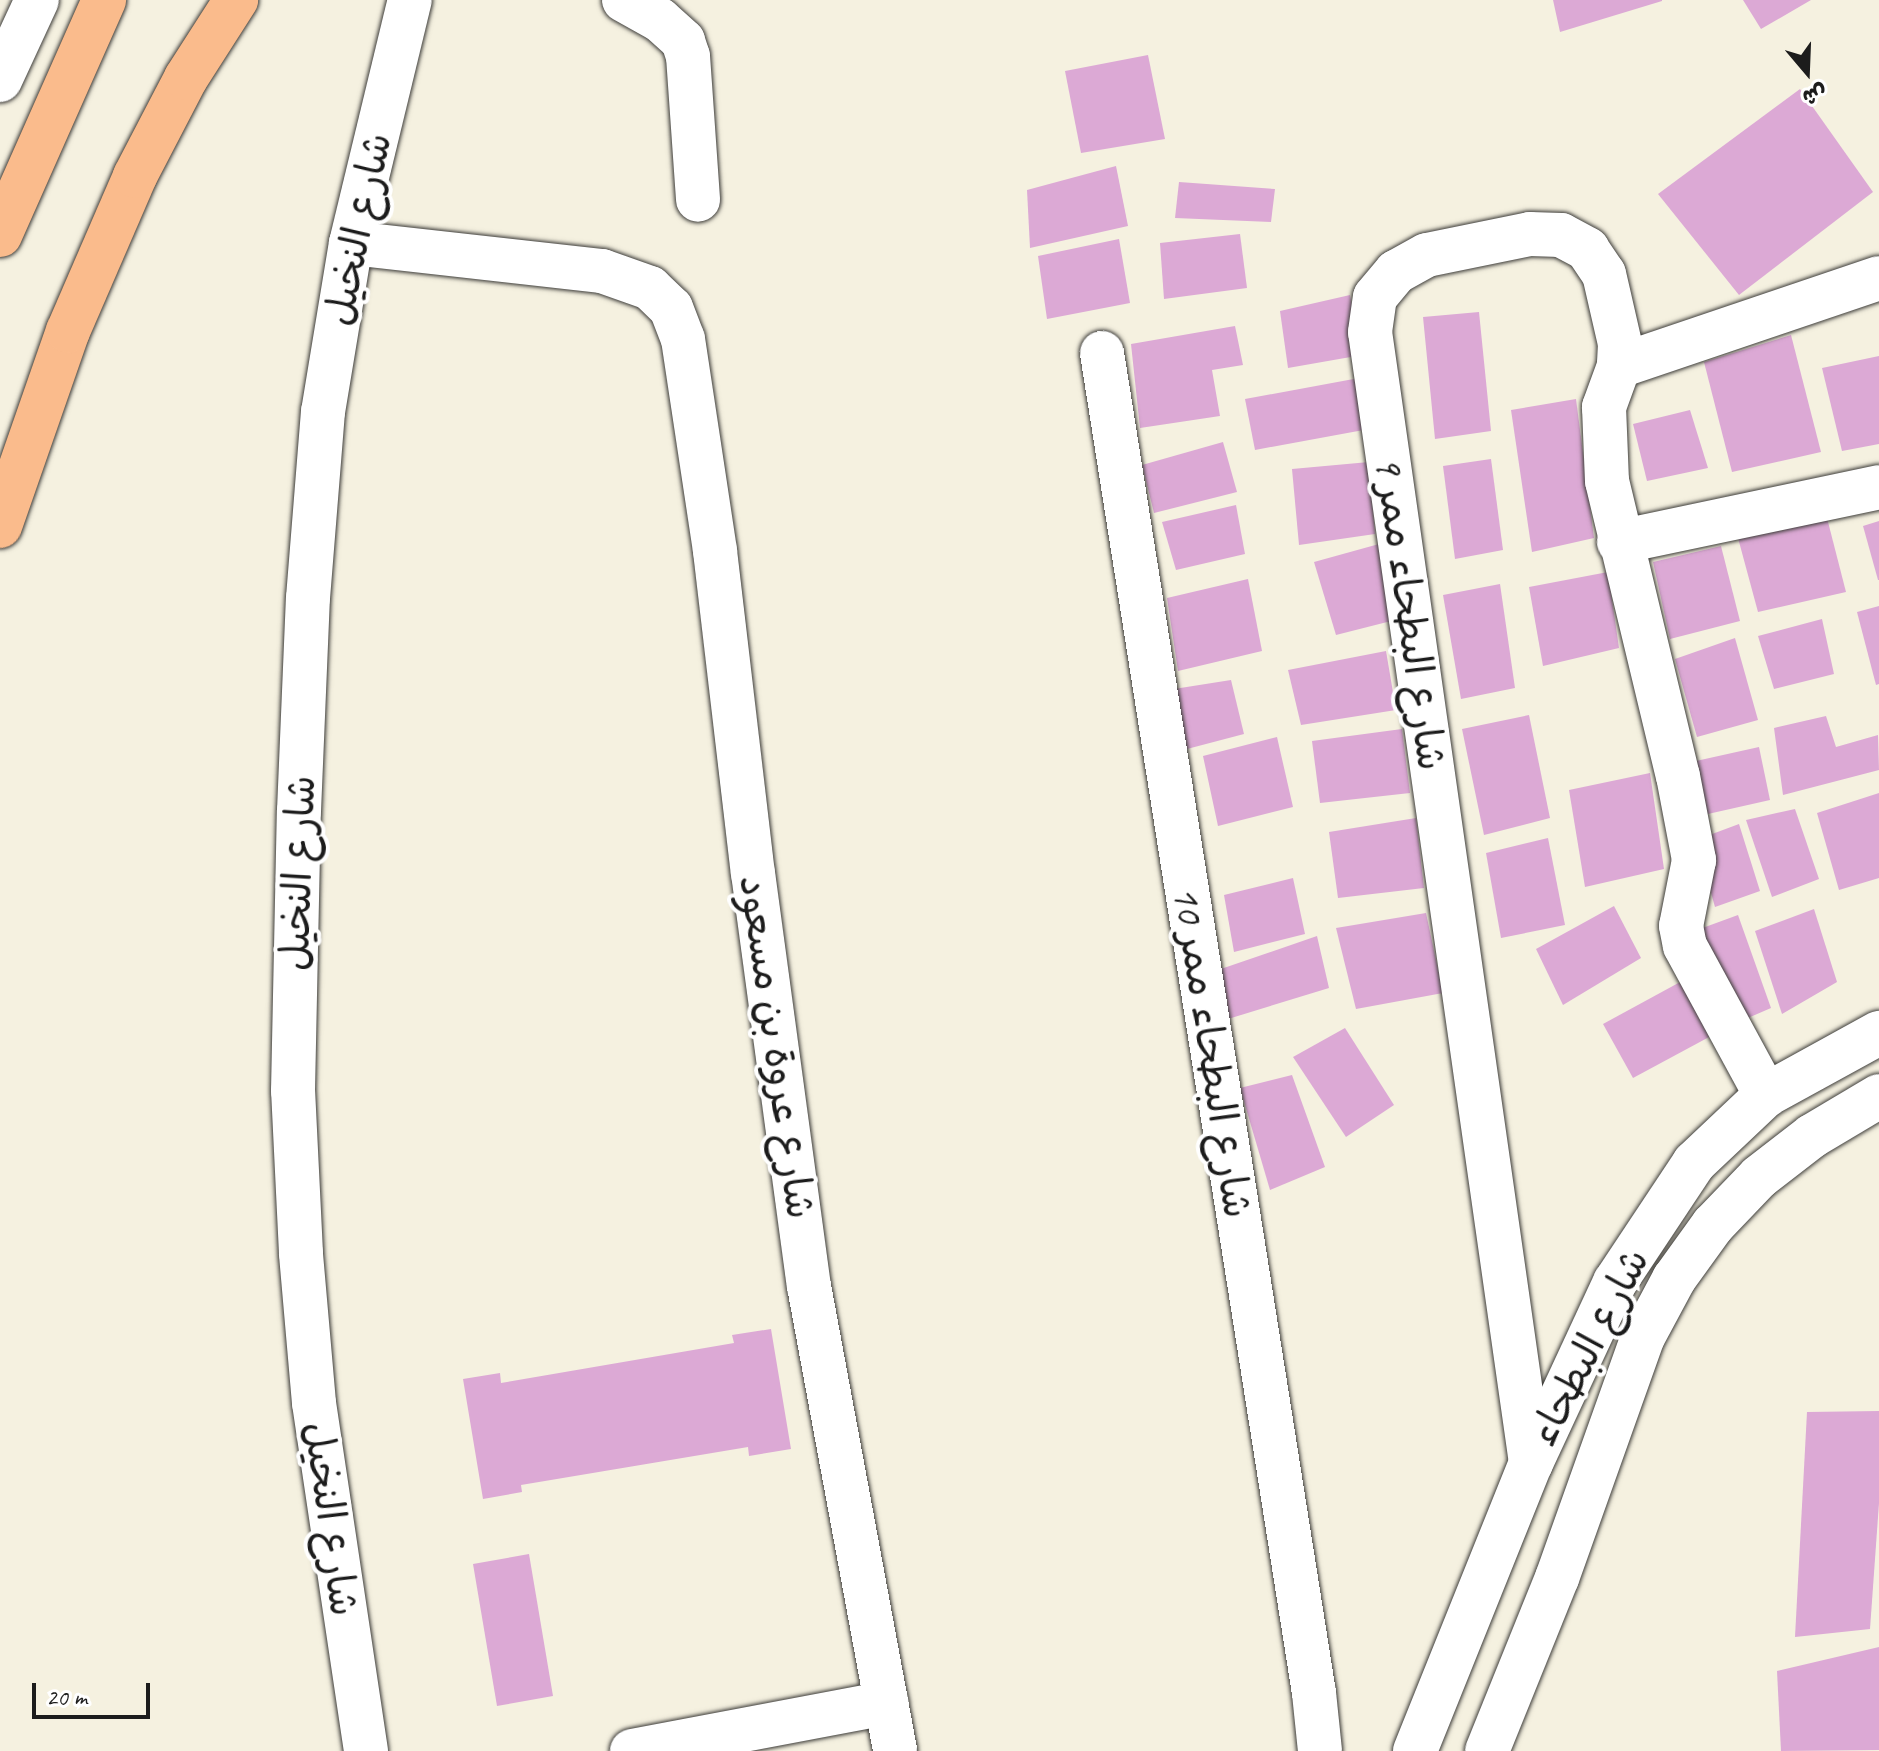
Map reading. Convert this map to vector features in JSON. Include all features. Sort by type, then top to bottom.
[{"type":"main road","points":[[0,235],[104,0]]},
{"type":"main road","points":[[0,526],[68,331],[135,176],[186,78],[236,0]]},
{"type":"street","points":[[0,26],[12,0]]},
{"type":"street","points":[[0,80],[37,0]]},
{"type":"street","name":"شارع النخيل","points":[[366,1751],[314,1403],[301,1253],[293,1091],[308,598],[323,412],[351,243],[410,0]]},
{"type":"street","points":[[624,0],[660,20],[683,41],[688,56],[698,200]]},
{"type":"street","name":"شارع البطحاء ممر 9","points":[[1531,1463],[1370,332],[1375,297],[1396,272],[1427,255],[1530,234],[1561,235],[1587,249],[1604,274],[1617,326],[1619,366],[1604,407],[1602,429],[1607,481],[1619,542],[1678,776],[1694,860],[1682,908],[1681,926],[1685,946],[1766,1095]]},
{"type":"street","name":"شارع عروة بن مسعود","points":[[351,243],[602,271],[650,288],[671,308],[683,339],[715,551],[753,873],[809,1286],[895,1751]]},
{"type":"street","points":[[1619,366],[1879,278]]},
{"type":"street","name":"شارع البطحاء ممر 10","points":[[1102,353],[1314,1693],[1320,1751]]},
{"type":"street","points":[[1619,542],[1879,487]]},
{"type":"street","name":"شارع البطحاء","points":[[1415,1751],[1531,1463],[1615,1282],[1694,1163],[1766,1095],[1879,1033]]},
{"type":"street","name":"شارع البطحاء","points":[[1487,1751],[1557,1578],[1643,1337],[1674,1279],[1713,1225],[1759,1177],[1812,1136],[1879,1096]]},
{"type":"street","points":[[632,1751],[887,1703]]},
{"type":"building","points":[[1553,0],[1662,0],[1662,1],[1560,32]]},
{"type":"building","points":[[1743,0],[1811,0],[1761,29]]},
{"type":"building","points":[[1148,55],[1165,139],[1081,153],[1065,71]]},
{"type":"building","points":[[1800,89],[1873,192],[1739,295],[1658,194]]},
{"type":"building","points":[[1116,166],[1128,226],[1030,248],[1027,190]]},
{"type":"building","points":[[1179,182],[1275,189],[1271,222],[1175,218]]},
{"type":"building","points":[[1240,234],[1247,288],[1164,299],[1160,243]]},
{"type":"building","points":[[1119,239],[1130,303],[1047,319],[1038,256]]},
{"type":"building","points":[[1350,295],[1362,355],[1288,368],[1280,311]]},
{"type":"building","points":[[1479,312],[1491,431],[1435,439],[1423,317]]},
{"type":"building","points":[[1235,326],[1243,365],[1212,370],[1220,416],[1140,428],[1131,344]]},
{"type":"building","points":[[1791,335],[1821,452],[1732,472],[1704,362]]},
{"type":"building","points":[[1879,356],[1879,444],[1842,451],[1822,368]]},
{"type":"building","points":[[1359,378],[1369,429],[1255,450],[1245,399]]},
{"type":"building","points":[[1576,399],[1594,538],[1532,552],[1511,410]]},
{"type":"building","points":[[1690,410],[1708,468],[1647,481],[1633,424]]},
{"type":"building","points":[[1223,442],[1237,492],[1154,513],[1142,465]]},
{"type":"building","points":[[1491,459],[1503,550],[1455,559],[1443,466]]},
{"type":"building","points":[[1369,462],[1375,534],[1299,545],[1292,469]]},
{"type":"building","points":[[1236,505],[1245,554],[1176,570],[1162,522]]},
{"type":"building","points":[[1827,518],[1846,592],[1758,612],[1738,538]]},
{"type":"building","points":[[1879,521],[1879,580],[1878,580],[1863,526]]},
{"type":"building","points":[[1379,544],[1399,619],[1336,635],[1314,562]]},
{"type":"building","points":[[1721,546],[1740,621],[1670,639],[1653,562]]},
{"type":"building","points":[[1608,572],[1619,648],[1543,666],[1529,587]]},
{"type":"building","points":[[1248,579],[1262,651],[1178,671],[1167,598]]},
{"type":"building","points":[[1500,584],[1515,688],[1461,699],[1443,595]]},
{"type":"building","points":[[1879,606],[1879,684],[1876,685],[1857,612]]},
{"type":"building","points":[[1822,619],[1834,674],[1774,689],[1758,636]]},
{"type":"building","points":[[1735,638],[1758,720],[1697,737],[1675,659]]},
{"type":"building","points":[[1386,651],[1396,710],[1301,725],[1288,670]]},
{"type":"building","points":[[1231,680],[1244,734],[1187,749],[1174,689]]},
{"type":"building","points":[[1529,715],[1550,818],[1484,835],[1462,729]]},
{"type":"building","points":[[1826,716],[1836,747],[1878,735],[1879,770],[1783,795],[1774,728]]},
{"type":"building","points":[[1402,729],[1410,793],[1320,803],[1312,741]]},
{"type":"building","points":[[1277,737],[1293,807],[1218,826],[1203,756]]},
{"type":"building","points":[[1759,747],[1770,800],[1699,816],[1687,763]]},
{"type":"building","points":[[1650,773],[1664,869],[1585,887],[1569,790]]},
{"type":"building","points":[[1879,793],[1879,878],[1839,890],[1817,813]]},
{"type":"building","points":[[1795,809],[1819,879],[1772,897],[1746,820]]},
{"type":"building","points":[[1416,818],[1424,888],[1338,898],[1329,832]]},
{"type":"building","points":[[1739,824],[1760,891],[1715,907],[1696,840]]},
{"type":"building","points":[[1548,838],[1565,925],[1501,938],[1486,853]]},
{"type":"building","points":[[1293,878],[1305,934],[1234,952],[1224,895]]},
{"type":"building","points":[[1614,906],[1641,958],[1563,1005],[1536,949]]},
{"type":"building","points":[[1814,909],[1837,982],[1782,1014],[1755,931]]},
{"type":"building","points":[[1426,913],[1443,993],[1356,1009],[1336,928]]},
{"type":"building","points":[[1738,915],[1771,1008],[1734,1024],[1697,930]]},
{"type":"building","points":[[1317,936],[1329,988],[1228,1019],[1215,971]]},
{"type":"building","points":[[1682,981],[1711,1036],[1633,1078],[1603,1024]]},
{"type":"building","points":[[1345,1028],[1394,1105],[1346,1137],[1293,1057]]},
{"type":"building","points":[[1292,1075],[1325,1167],[1270,1190],[1240,1088]]},
{"type":"building","points":[[771,1329],[791,1449],[749,1456],[748,1447],[521,1485],[522,1492],[483,1499],[463,1379],[500,1373],[501,1383],[734,1343],[732,1335]]},
{"type":"building","points":[[1879,1411],[1879,1503],[1870,1629],[1795,1637],[1807,1412]]},
{"type":"building","points":[[529,1554],[553,1696],[497,1706],[473,1564]]},
{"type":"building","points":[[1879,1647],[1879,1750],[1781,1751],[1777,1671]]}]
